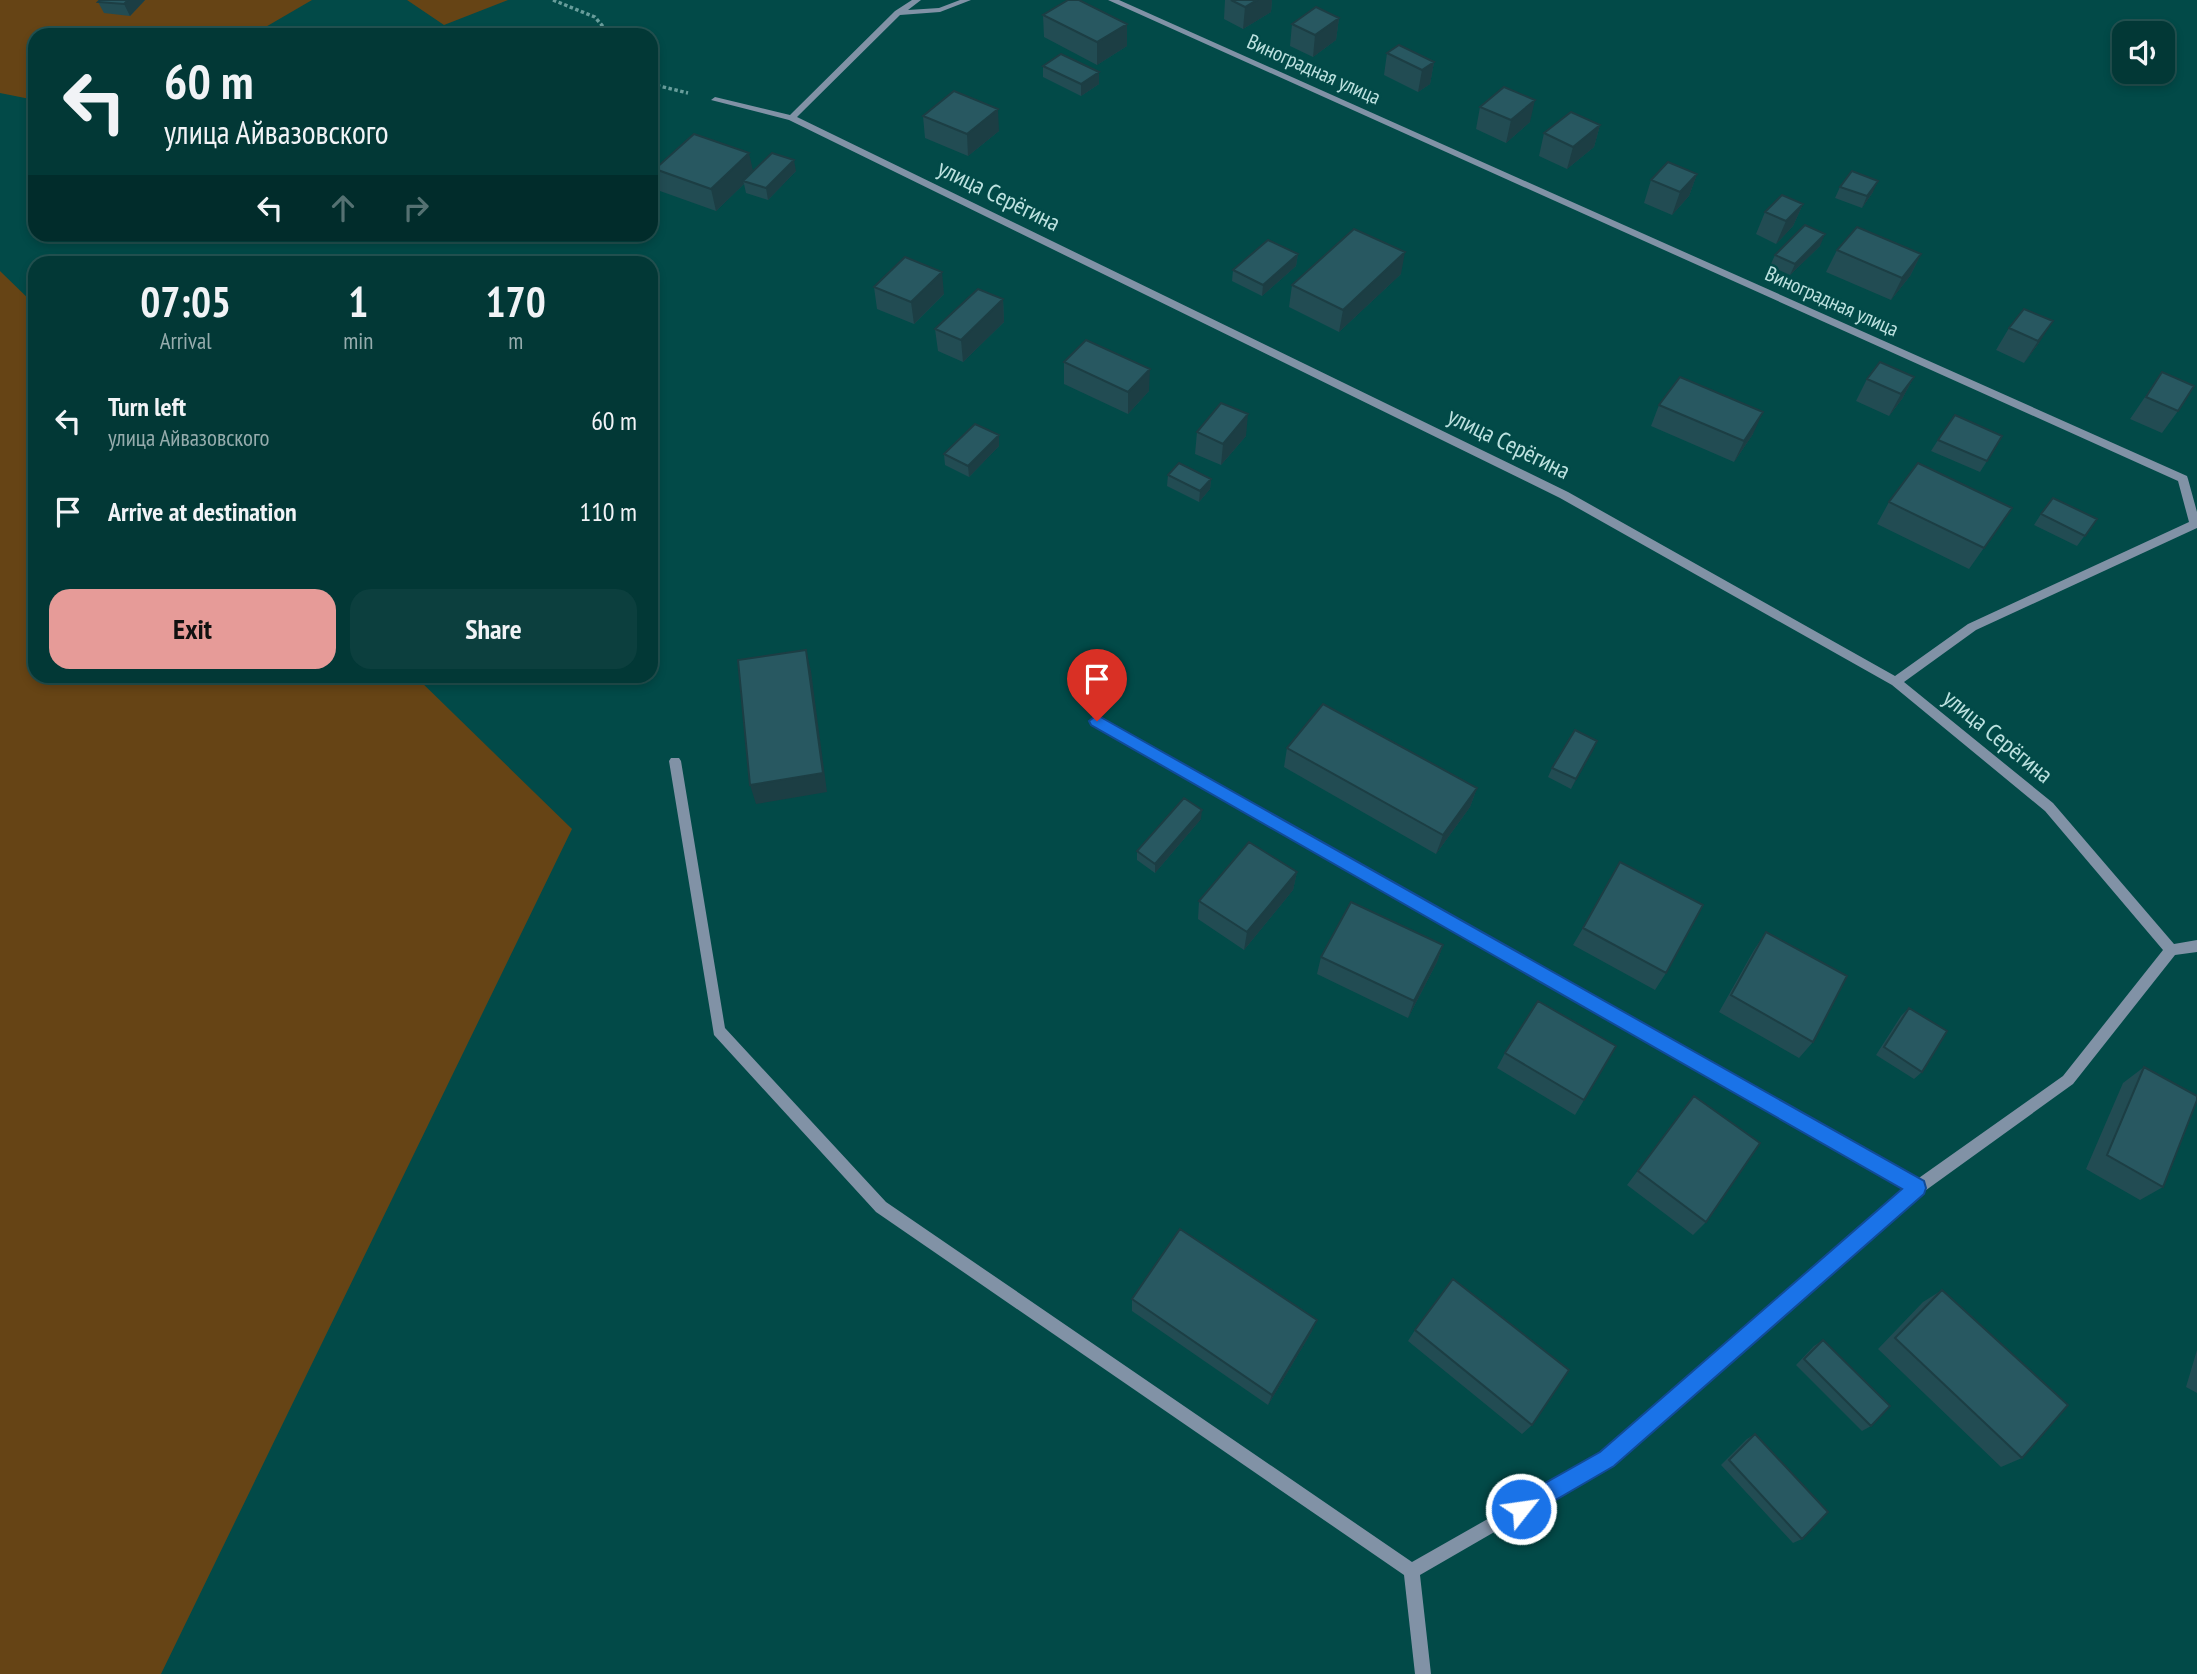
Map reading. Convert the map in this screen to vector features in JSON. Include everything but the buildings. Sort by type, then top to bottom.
[{"type":"street","points":[[792,118],[898,13],[916,0]]},
{"type":"street","points":[[898,13],[940,10],[967,0]]},
{"type":"street","name":"Виноградная улица","points":[[1112,0],[2183,480],[2196,524],[1972,627],[1896,682]]},
{"type":"street","name":"улица Серёгина","points":[[715,100],[792,118],[1564,495],[1896,682],[2049,807],[2171,950]]},
{"type":"street","points":[[1097,721],[1917,1188]]},
{"type":"street","points":[[675,761],[719,1031],[881,1207],[1412,1571],[1423,1674]]},
{"type":"street","points":[[1412,1571],[1607,1459],[1917,1188],[2068,1080],[2171,950],[2197,946]]},
{"type":"path","points":[[553,0],[595,17],[604,28]]},
{"type":"shaded area","points":[[0,0],[312,0],[264,28],[28,28],[28,99],[0,93]]},
{"type":"shaded area","points":[[407,0],[508,0],[444,25]]},
{"type":"shaded area","points":[[0,271],[28,298],[28,683],[422,683],[572,829],[161,1674],[0,1674]]},
{"type":"route","points":[[1097,721],[1917,1188],[1607,1459],[1521,1509]]}]
